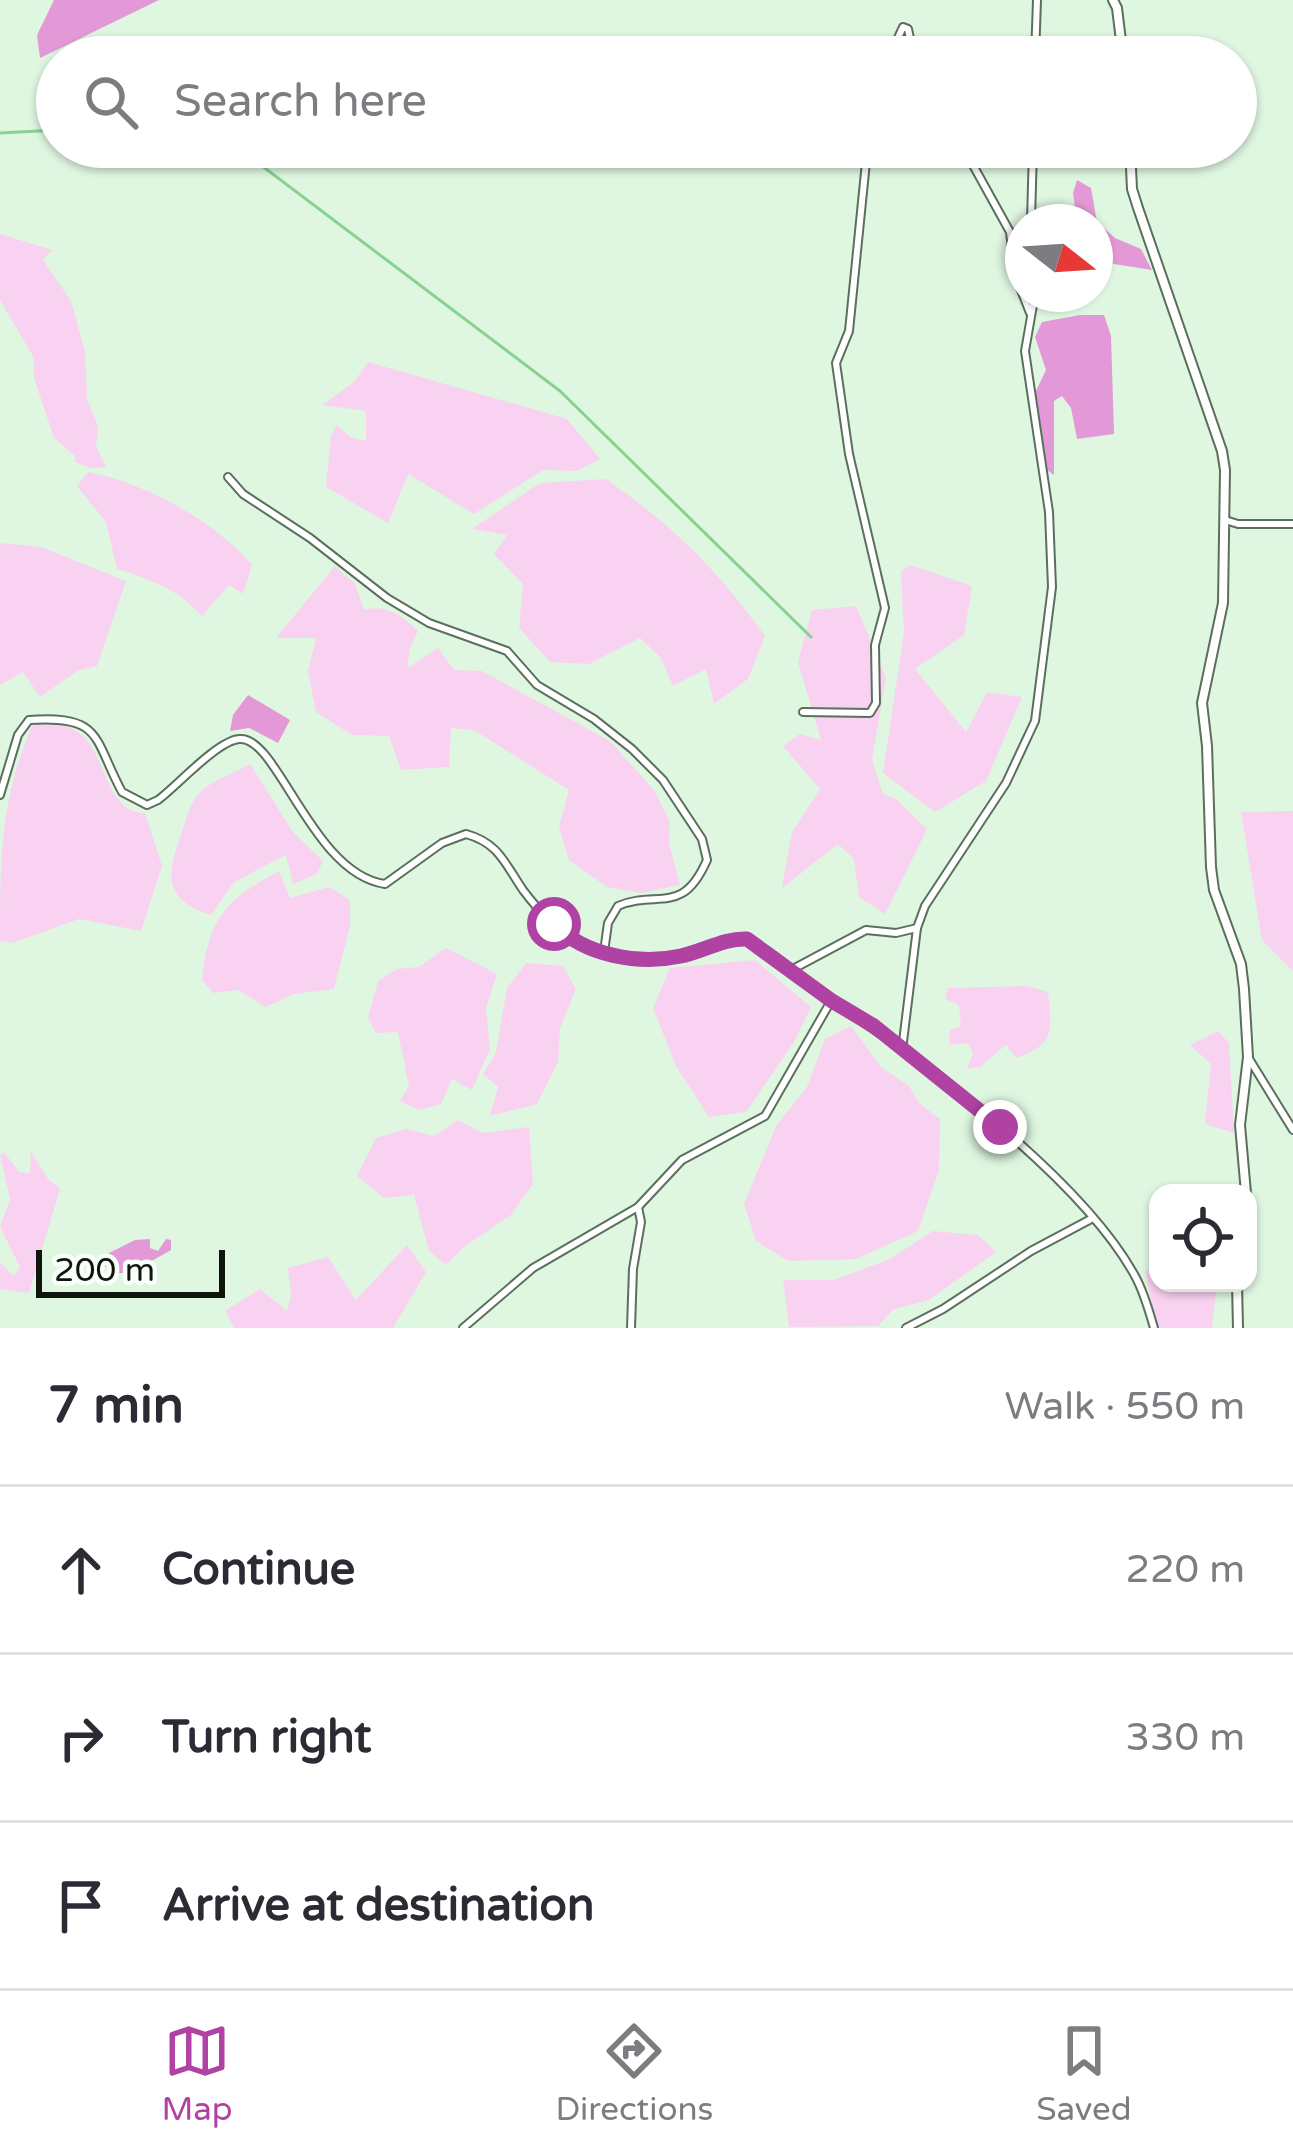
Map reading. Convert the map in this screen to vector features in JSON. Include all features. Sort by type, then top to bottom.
[{"type":"street","points":[[1036,36],[1037,0]]},
{"type":"street","points":[[1113,0],[1121,36]]},
{"type":"street","points":[[803,712],[870,713],[876,703],[875,646],[885,608],[862,518],[836,363],[849,331],[865,168]]},
{"type":"street","points":[[975,168],[1010,232],[1015,274],[1031,316]]},
{"type":"street","points":[[1031,204],[1032,168]]},
{"type":"street","points":[[1131,168],[1138,208],[1222,452],[1223,603],[1202,704],[1214,890],[1241,964],[1248,1057],[1240,1125],[1245,1184]]},
{"type":"street","points":[[902,1049],[917,928],[925,907],[1006,783],[1035,722],[1052,587],[1049,512],[1025,351],[1032,312]]},
{"type":"street","points":[[228,477],[243,494],[387,598],[469,640],[507,651],[537,685],[594,719],[664,779],[702,839],[707,860],[686,891],[659,902],[617,906],[608,923],[604,952]]},
{"type":"street","points":[[1224,519],[1238,524],[1293,524]]},
{"type":"street","points":[[0,795],[28,719],[60,719],[90,730],[122,791],[147,805],[215,752],[238,739],[248,740],[265,750],[329,852],[355,875],[385,884],[442,843],[466,834],[494,845],[537,908],[574,941],[604,952],[655,960],[732,938],[747,939],[874,1026],[1000,1127],[1091,1219],[1135,1275],[1154,1328]]},
{"type":"street","points":[[792,970],[866,930],[896,933],[917,928]]},
{"type":"street","points":[[463,1328],[533,1268],[638,1207],[682,1160],[765,1116],[832,1001]]},
{"type":"street","points":[[1248,1057],[1293,1130]]},
{"type":"street","points":[[631,1328],[641,1222],[638,1207]]},
{"type":"street","points":[[906,1328],[1091,1219]]},
{"type":"street","points":[[1237,1292],[1238,1328]]},
{"type":"shaded area","points":[[54,0],[159,0],[85,36],[37,35]]},
{"type":"shaded area","points":[[1077,180],[1091,188],[1094,204],[1075,204]]},
{"type":"shaded area","points":[[0,234],[52,250],[43,260],[71,301],[85,351],[87,399],[98,426],[96,446],[106,467],[75,462],[75,456],[54,438],[34,378],[34,358],[0,300]]},
{"type":"shaded area","points":[[1113,236],[1141,249],[1152,270],[1113,264]]},
{"type":"shaded area","points":[[1104,315],[1111,336],[1114,434],[1077,439],[1071,408],[1062,396],[1054,401],[1054,475],[1047,470],[1035,393],[1046,370],[1035,337],[1042,322]]},
{"type":"shaded area","points":[[368,362],[567,419],[600,459],[577,471],[543,470],[474,514],[408,474],[388,523],[326,487],[336,425],[352,438],[366,441],[366,411],[322,405],[354,382]]},
{"type":"shaded area","points":[[88,472],[154,494],[219,533],[252,565],[243,594],[229,585],[202,616],[163,587],[117,569],[106,522],[77,486]]},
{"type":"shaded area","points":[[606,479],[693,550],[765,636],[748,679],[714,704],[706,669],[673,686],[661,658],[640,638],[589,664],[550,662],[519,628],[523,584],[494,554],[507,535],[472,529],[540,483]]},
{"type":"shaded area","points":[[0,543],[41,547],[126,581],[97,666],[79,670],[40,697],[23,672],[0,685]]},
{"type":"shaded area","points":[[910,565],[972,586],[964,635],[915,669],[966,732],[987,692],[1022,697],[986,781],[935,812],[883,773],[904,632],[901,572]]},
{"type":"shaded area","points":[[335,566],[355,584],[364,610],[393,612],[418,631],[409,650],[408,668],[438,648],[454,670],[482,671],[610,741],[654,790],[670,822],[669,844],[680,885],[641,893],[607,887],[569,860],[559,827],[569,790],[474,730],[451,728],[449,767],[401,770],[389,736],[352,735],[316,712],[308,672],[316,638],[276,638]]},
{"type":"shaded area","points":[[856,606],[886,678],[872,760],[883,794],[896,799],[927,829],[885,914],[859,897],[854,859],[838,844],[782,888],[792,832],[820,789],[783,746],[800,734],[821,740],[798,662],[812,610]]},
{"type":"shaded area","points":[[248,695],[290,720],[278,743],[249,728],[230,731],[233,715]]},
{"type":"shaded area","points":[[46,722],[82,735],[122,804],[145,813],[162,866],[141,931],[79,919],[12,943],[0,941],[8,806],[32,726]]},
{"type":"shaded area","points":[[250,764],[293,832],[323,861],[317,874],[293,884],[286,855],[234,882],[211,915],[176,893],[173,863],[186,818],[200,792]]},
{"type":"shaded area","points":[[1293,811],[1293,971],[1262,940],[1241,812]]},
{"type":"shaded area","points":[[279,871],[290,898],[329,887],[350,900],[350,926],[334,989],[294,994],[266,1007],[238,990],[213,993],[202,980],[215,926],[233,901]]},
{"type":"shaded area","points":[[446,948],[497,974],[486,1008],[490,1049],[472,1090],[452,1079],[441,1104],[418,1110],[400,1101],[409,1086],[398,1032],[376,1033],[368,1018],[378,981],[397,969],[419,967]]},
{"type":"shaded area","points":[[755,960],[811,1007],[794,1042],[746,1112],[709,1117],[676,1066],[653,1008],[670,968]]},
{"type":"shaded area","points":[[526,963],[563,966],[576,989],[560,1028],[558,1062],[537,1104],[490,1116],[498,1087],[483,1074],[496,1053],[507,988]]},
{"type":"shaded area","points":[[1027,986],[1048,992],[1050,1026],[1045,1041],[1016,1058],[1006,1045],[980,1067],[967,1069],[973,1054],[968,1043],[949,1045],[950,1030],[961,1026],[959,1005],[945,999],[948,988]]},
{"type":"shaded area","points":[[851,1026],[881,1067],[909,1086],[919,1103],[940,1119],[939,1170],[918,1231],[856,1259],[788,1261],[756,1241],[744,1204],[776,1126],[807,1087],[825,1039]]},
{"type":"shaded area","points":[[1218,1031],[1229,1043],[1234,1133],[1205,1124],[1211,1064],[1190,1045]]},
{"type":"shaded area","points":[[458,1120],[483,1133],[529,1127],[533,1184],[511,1215],[446,1265],[429,1251],[414,1195],[384,1198],[357,1176],[376,1138],[406,1129],[434,1136]]},
{"type":"shaded area","points":[[4,1152],[19,1172],[30,1173],[31,1152],[60,1189],[29,1293],[0,1289],[0,1262],[14,1276],[20,1267],[0,1227],[10,1199],[0,1155]]},
{"type":"shaded area","points":[[933,1231],[978,1235],[996,1252],[929,1300],[894,1309],[878,1326],[789,1327],[783,1280],[834,1280],[890,1259]]},
{"type":"shaded area","points":[[150,1239],[150,1248],[158,1251],[166,1239],[171,1240],[171,1250],[130,1273],[114,1273],[107,1266],[91,1272],[101,1255],[107,1259],[109,1253],[135,1240]]},
{"type":"shaded area","points":[[407,1245],[426,1272],[393,1328],[234,1328],[225,1311],[260,1289],[287,1311],[291,1296],[288,1268],[328,1257],[356,1300]]},
{"type":"shaded area","points":[[1149,1292],[1216,1292],[1212,1328],[1157,1328]]},
{"type":"waterway","points":[[0,133],[36,131]]},
{"type":"waterway","points":[[265,168],[560,391],[811,637]]},
{"type":"route","points":[[554,924],[590,949],[655,960],[732,938],[747,939],[874,1026],[1000,1127]]}]
